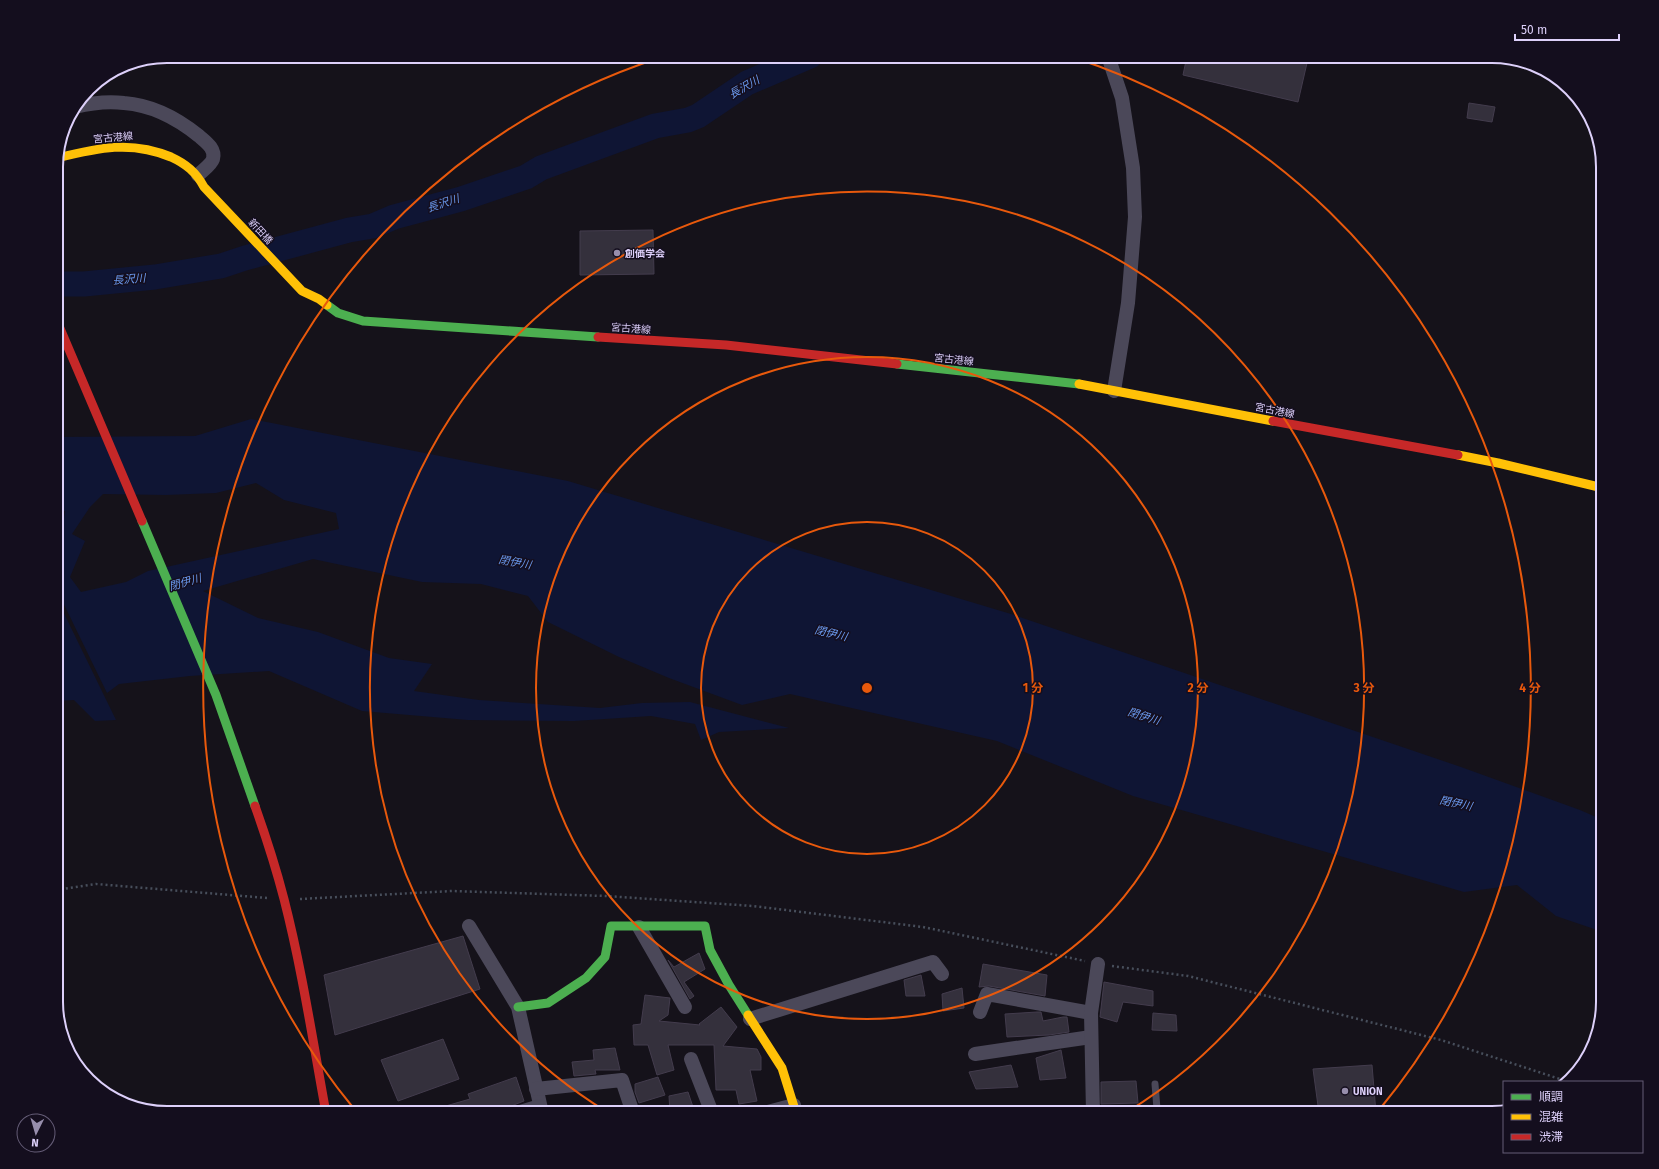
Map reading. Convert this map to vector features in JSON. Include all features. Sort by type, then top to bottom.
[{"type":"main road","name":"宮古港線","points":[[64,156],[102,147],[136,146],[165,154],[191,168],[201,181]]},
{"type":"main road","name":"新田橋","points":[[201,181],[302,291]]},
{"type":"main road","name":"宮古港線","points":[[302,291],[319,298],[338,313],[363,321],[726,345],[1066,382],[1498,463],[1596,486]]},
{"type":"main road","points":[[63,335],[216,695],[248,784],[284,900],[306,1004],[325,1106]]},
{"type":"main road","points":[[518,1007],[548,1003],[586,978],[605,957],[611,926],[705,926],[710,950],[729,986],[782,1068],[794,1106]]},
{"type":"street","points":[[1110,63],[1122,98],[1133,168],[1135,217],[1128,303],[1114,391]]},
{"type":"street","points":[[84,105],[125,103],[146,107],[167,115],[185,125],[208,143],[213,151],[213,158],[201,181]]},
{"type":"street","points":[[469,926],[518,1007],[540,1106]]},
{"type":"street","points":[[639,927],[684,1007]]},
{"type":"street","points":[[750,1018],[933,962],[942,974]]},
{"type":"street","points":[[1093,1106],[1091,1012],[1098,964]]},
{"type":"street","points":[[980,1012],[987,994],[1091,1012]]},
{"type":"street","points":[[975,1054],[1091,1037]]},
{"type":"street","points":[[691,1059],[709,1106]]},
{"type":"street","points":[[536,1089],[622,1080],[631,1106]]},
{"type":"lane","points":[[1155,1084],[1157,1106]]},
{"type":"path","points":[[63,889],[96,884],[284,900],[452,891],[606,896],[753,906],[923,928],[1098,964],[1188,976],[1441,1040],[1561,1079]]},
{"type":"water","name":"閉伊川","points":[[251,419],[568,481],[1011,614],[1461,767],[1596,817],[1596,930],[1556,916],[1517,885],[1464,892],[1133,796],[997,741],[790,694],[742,705],[669,678],[619,657],[548,622],[528,596],[481,584],[422,582],[313,559],[203,591],[258,618],[318,632],[389,658],[432,664],[414,691],[479,700],[600,708],[642,703],[690,702],[789,728],[719,732],[701,740],[695,724],[651,716],[574,721],[468,720],[362,711],[269,671],[190,676],[119,684],[107,693],[63,602],[63,524],[65,511],[63,512],[63,437],[195,436]],"holes":[[[256,483],[284,500],[336,513],[339,529],[148,571],[126,582],[81,592],[70,577],[85,541],[72,534],[90,507],[103,494],[166,495],[216,493]]]},
{"type":"water","points":[[63,611],[116,720],[95,721],[74,700],[63,701]]},
{"type":"building","points":[[1186,63],[1307,63],[1298,102],[1183,75]]},
{"type":"building","points":[[1469,103],[1495,107],[1492,122],[1467,118]]},
{"type":"building","name":"創価学会","points":[[653,230],[654,274],[580,275],[580,231]]},
{"type":"building","points":[[463,936],[480,989],[335,1035],[324,975]]},
{"type":"building","points":[[699,953],[705,969],[684,982],[694,996],[690,999],[668,960],[674,967]]},
{"type":"building","points":[[983,964],[1047,975],[1045,996],[989,986],[979,987]]},
{"type":"building","points":[[921,975],[925,996],[906,996],[904,980]]},
{"type":"building","points":[[1104,982],[1153,991],[1153,1006],[1123,1002],[1117,1022],[1100,1017]]},
{"type":"building","points":[[962,988],[964,1008],[943,1011],[942,994]]},
{"type":"building","points":[[645,995],[670,998],[668,1015],[659,1021],[700,1025],[699,1024],[721,1007],[737,1027],[723,1046],[757,1049],[761,1057],[761,1070],[750,1070],[757,1101],[739,1104],[736,1090],[716,1090],[714,1045],[668,1045],[674,1070],[657,1075],[648,1045],[634,1045],[633,1025],[641,1024]]},
{"type":"building","points":[[1041,1012],[1043,1021],[1067,1017],[1069,1032],[1049,1035],[1007,1037],[1005,1014]]},
{"type":"building","points":[[1153,1013],[1176,1015],[1177,1031],[1152,1030]]},
{"type":"building","points":[[443,1039],[459,1079],[398,1101],[381,1060]]},
{"type":"building","points":[[615,1048],[620,1070],[595,1070],[596,1074],[574,1076],[572,1062],[594,1060],[593,1050]]},
{"type":"building","points":[[1061,1050],[1066,1078],[1040,1080],[1036,1058]]},
{"type":"building","points":[[1011,1065],[1018,1087],[976,1089],[969,1072]]},
{"type":"building","name":"UNION","points":[[1372,1065],[1375,1106],[1318,1106],[1313,1069]]},
{"type":"building","points":[[516,1077],[524,1101],[511,1106],[446,1106],[470,1099],[468,1094]]},
{"type":"building","points":[[658,1077],[665,1095],[639,1103],[635,1092],[635,1084]]},
{"type":"building","points":[[1136,1081],[1138,1103],[1101,1104],[1101,1082]]},
{"type":"building","points":[[688,1092],[693,1106],[670,1106],[669,1096]]},
{"type":"waterway","name":"長沢川","points":[[63,284],[84,284],[155,277],[221,266],[245,258],[349,230],[373,226],[394,217],[461,199],[526,177],[541,168],[655,126],[688,120],[698,116],[747,83],[794,63]]},
{"type":"traffic: fast","points":[[327,305],[338,313],[363,321],[598,337]]},
{"type":"traffic: fast","points":[[897,364],[1079,384]]},
{"type":"traffic: fast","points":[[142,521],[216,695],[255,806]]},
{"type":"traffic: fast","points":[[518,1007],[548,1003],[586,978],[605,957],[611,926],[705,926],[710,950],[729,985],[748,1015]]},
{"type":"traffic: slow","points":[[64,156],[86,151],[114,147],[128,147],[156,152],[171,157],[194,173],[204,187],[302,291],[319,299],[327,305]]},
{"type":"traffic: slow","points":[[1079,384],[1273,421]]},
{"type":"traffic: slow","points":[[1458,455],[1596,486]]},
{"type":"traffic: slow","points":[[748,1015],[782,1068],[794,1106]]},
{"type":"traffic: jam","points":[[63,335],[142,521]]},
{"type":"traffic: jam","points":[[598,337],[726,345],[897,364]]},
{"type":"traffic: jam","points":[[1273,421],[1458,455]]},
{"type":"traffic: jam","points":[[255,806],[284,899],[307,1006],[325,1106]]},
{"type":"place","name":"創価学会","points":[[617,253]]},
{"type":"place","name":"UNION","points":[[1345,1091]]}]
